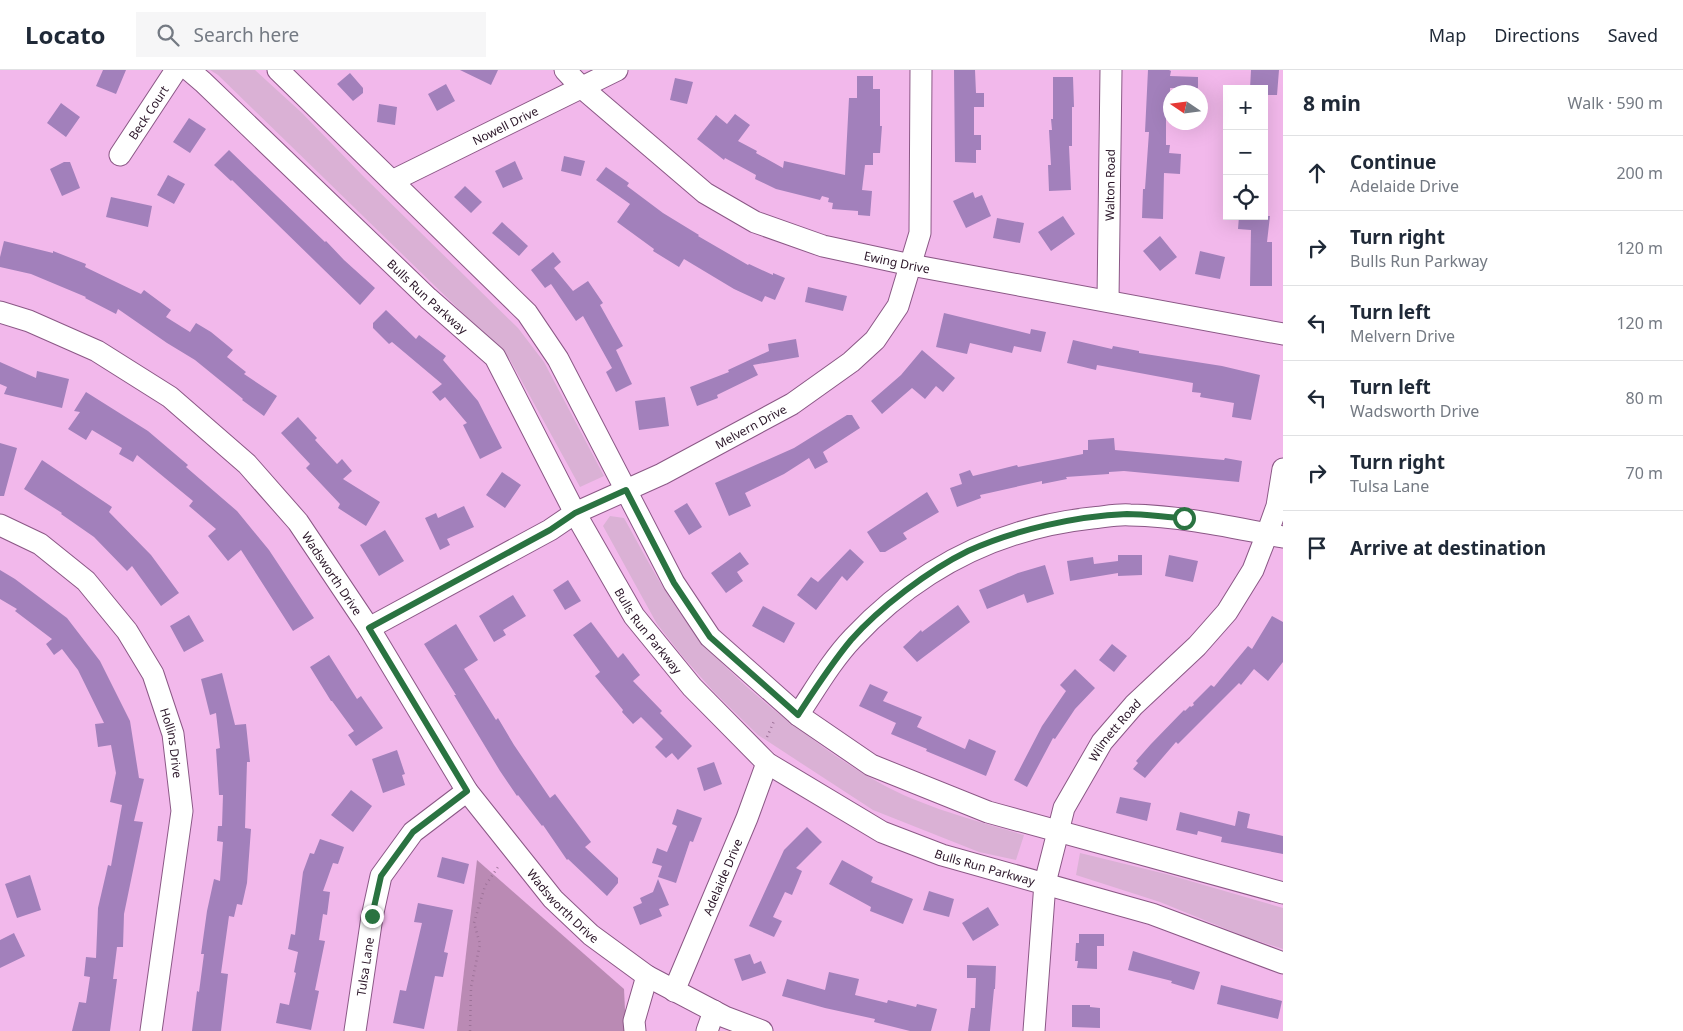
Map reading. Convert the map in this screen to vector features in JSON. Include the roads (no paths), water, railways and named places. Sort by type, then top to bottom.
[{"type":"street","name":"Beck Court","points":[[120,155],[176,70]]},
{"type":"street","name":"Bulls Run Parkway","points":[[189,70],[428,298],[495,357],[575,513],[634,616],[692,687],[766,753],[882,832],[942,855],[1152,914],[1283,963]]},
{"type":"street","points":[[278,70],[527,313],[558,359],[674,583],[710,637],[798,715],[872,765],[988,812],[1283,894]]},
{"type":"street","name":"Ewing Drive","points":[[565,70],[581,87],[705,193],[755,222],[823,246],[1283,334]]},
{"type":"street","name":"Nowell Drive","points":[[392,181],[617,70]]},
{"type":"street","name":"Melvern Drive","points":[[369,628],[550,530],[575,513],[662,474],[792,404],[851,362],[875,340],[898,306],[920,233],[921,70]]},
{"type":"street","name":"Walton Road","points":[[1108,300],[1111,70]]},
{"type":"street","name":"Wadsworth Drive","points":[[0,312],[29,321],[96,351],[170,397],[247,464],[298,522],[369,628],[467,791],[553,899],[592,935],[647,976],[674,991],[710,1021],[762,1031]]},
{"type":"street","name":"Wilmett Road","points":[[1034,1031],[1045,883],[1064,808],[1102,742],[1134,705],[1196,646],[1227,612],[1275,536],[1277,506],[1283,469]]},
{"type":"street","points":[[798,715],[852,638],[888,604],[943,565],[969,551],[1015,535],[1062,522],[1127,514],[1184,518],[1275,536]]},
{"type":"street","name":"Hollins Drive","points":[[0,525],[40,544],[86,581],[127,631],[153,674],[173,734],[182,811],[151,1031]]},
{"type":"street","name":"Adelaide Drive","points":[[674,991],[747,818],[766,753]]},
{"type":"street","name":"Tulsa Lane","points":[[355,1031],[372,916],[381,876],[413,832],[467,791]]},
{"type":"street","points":[[636,1031],[634,1021],[647,976]]}]
